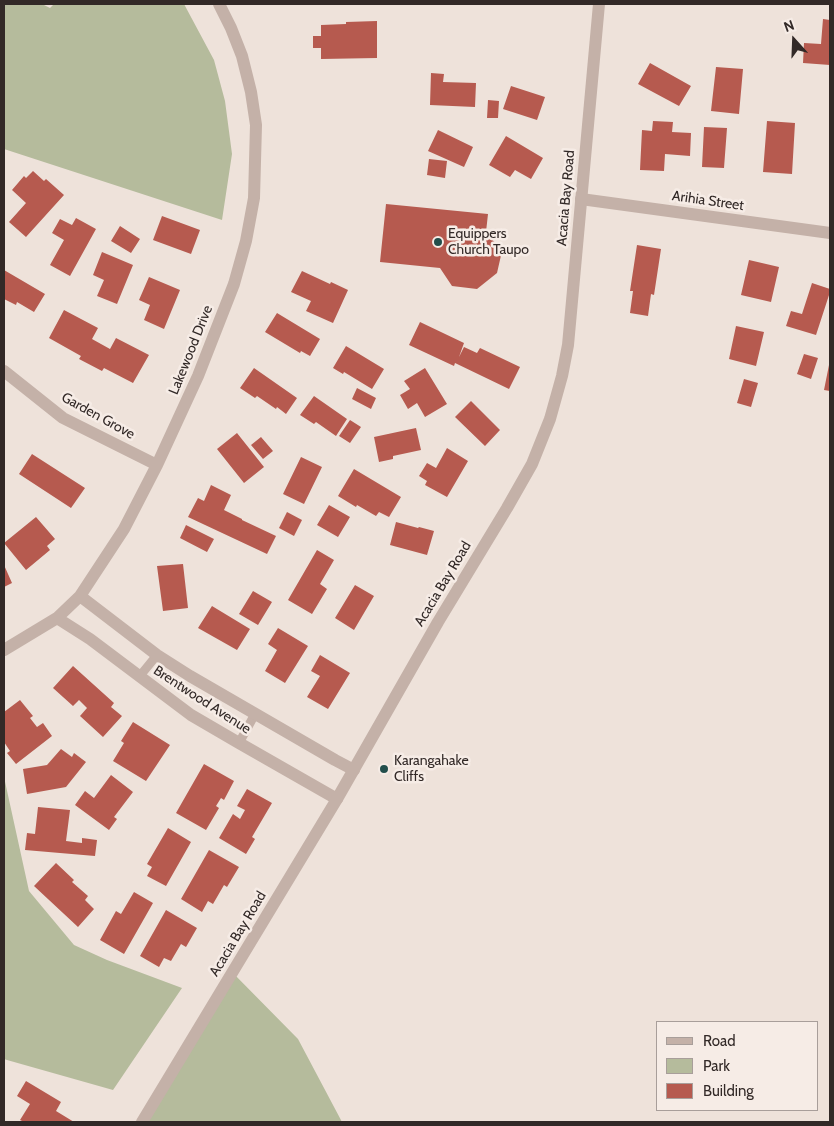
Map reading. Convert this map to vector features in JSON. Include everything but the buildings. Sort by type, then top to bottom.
[{"type":"street","name":"Lakewood Drive","points":[[4,650],[57,618],[80,596],[124,529],[157,465],[198,376],[234,284],[246,241],[254,198],[256,125],[252,92],[242,56],[219,4]]},
{"type":"street","name":"Acacia Bay Road","points":[[142,1122],[354,770],[438,622],[532,464],[550,419],[568,345],[599,4]]},
{"type":"street","name":"Arihia Street","points":[[581,199],[830,233]]},
{"type":"street","name":"Garden Grove","points":[[4,371],[63,418],[157,465]]},
{"type":"street","name":"Brentwood Avenue","points":[[80,596],[158,655],[190,676],[354,770]]},
{"type":"street","name":"Brentwood Avenue","points":[[57,618],[90,639],[191,715],[336,800]]},
{"type":"lane","points":[[139,677],[158,655]]},
{"type":"lane","points":[[239,743],[255,714]]},
{"type":"green space","points":[[4,4],[42,4],[50,8],[54,4],[184,4],[214,60],[225,101],[232,154],[222,220],[4,149]]},
{"type":"green space","points":[[4,777],[29,891],[74,945],[107,960],[182,988],[113,1090],[4,1059]]},
{"type":"green space","points":[[230,970],[298,1039],[342,1122],[142,1122]]},
{"type":"place","name":"Equippers Church Taupo","points":[[438,242]]},
{"type":"place","name":"Karangahake Cliffs","points":[[384,769]]}]
